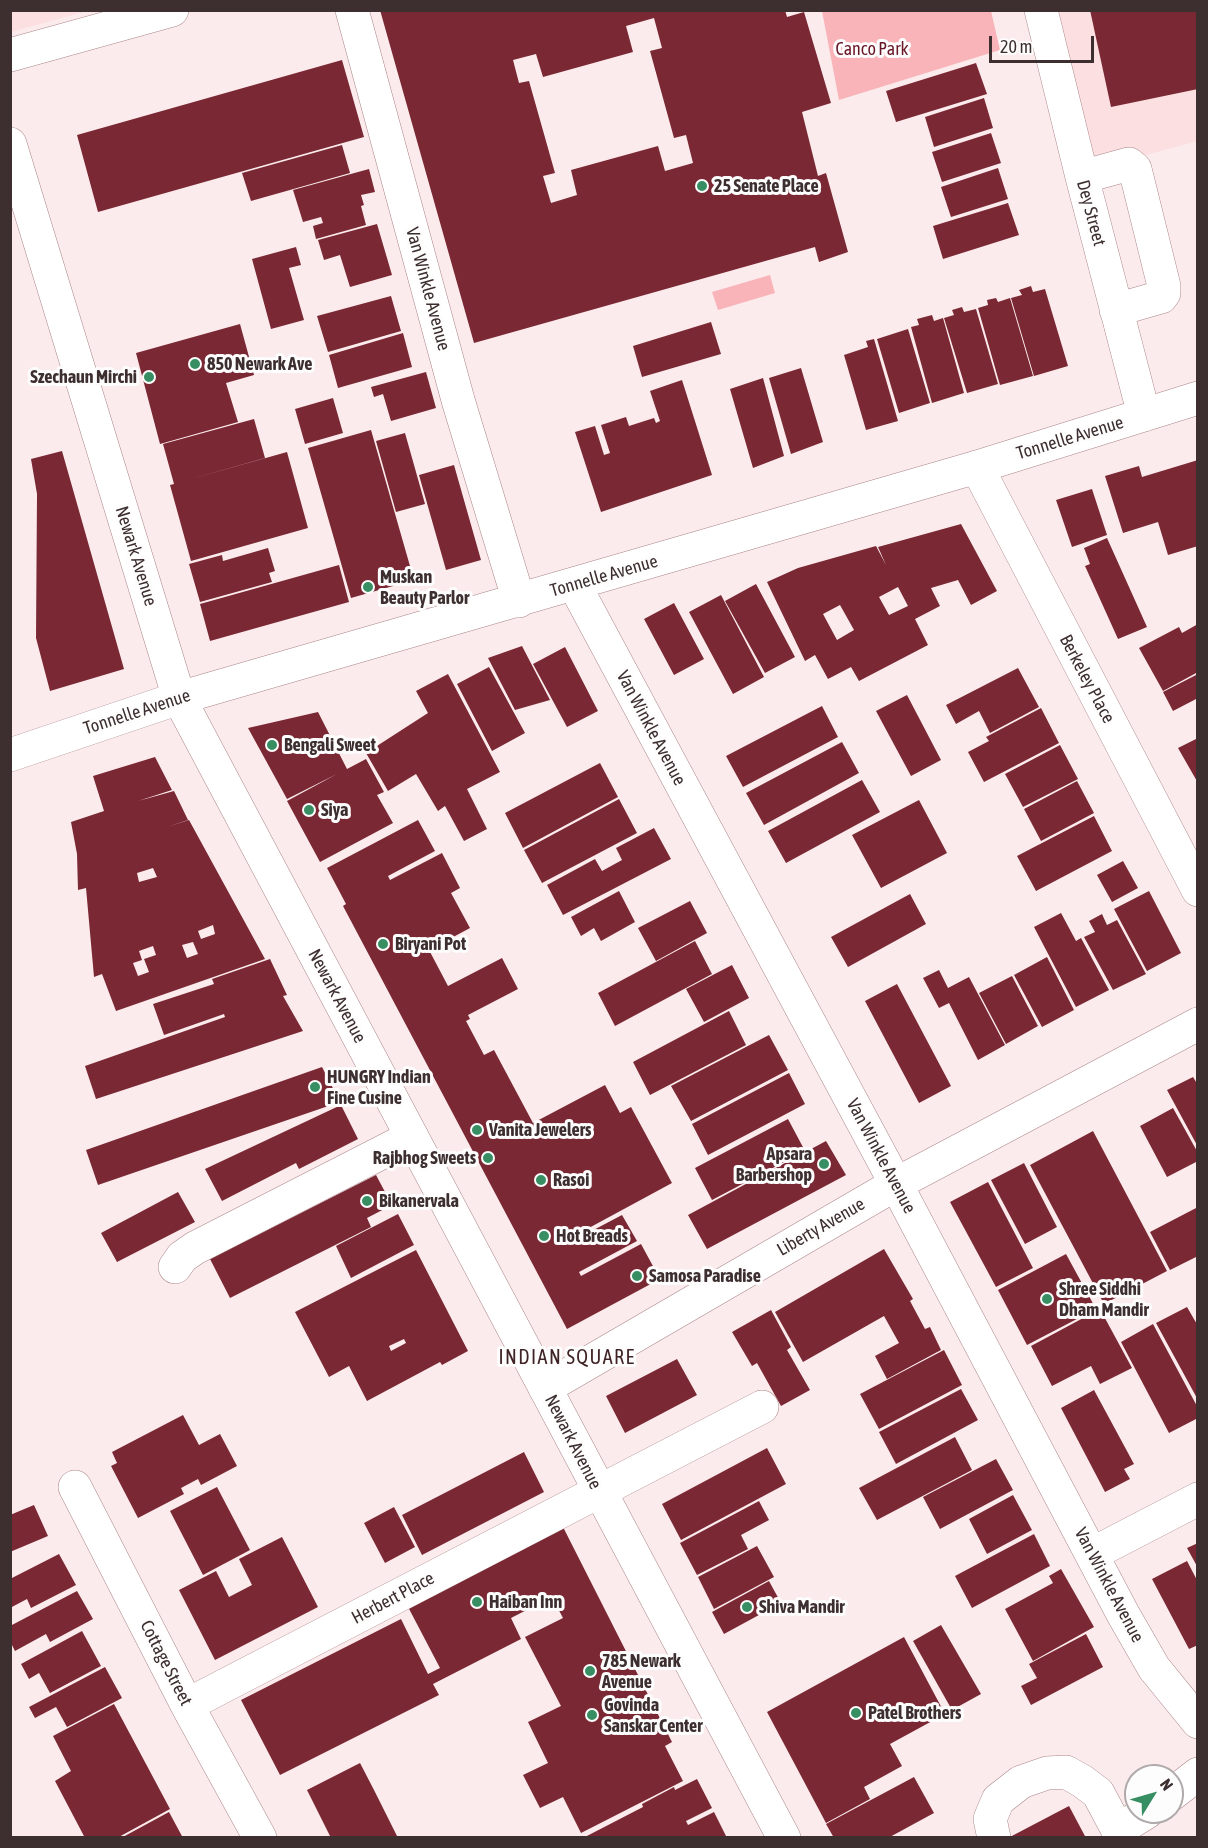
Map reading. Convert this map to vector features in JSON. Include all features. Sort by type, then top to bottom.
[{"type":"street","points":[[10,55],[172,10]]},
{"type":"street","name":"Van Winkle Avenue","points":[[352,10],[458,400],[519,601]]},
{"type":"street","name":"Dey Street","points":[[1041,10],[1144,415]]},
{"type":"street","name":"Newark Avenue","points":[[10,144],[179,698],[784,1838]]},
{"type":"street","points":[[1082,177],[1129,164],[1132,164],[1135,169],[1164,293],[1161,297],[1116,310]]},
{"type":"street","name":"Tonnelle Avenue","points":[[12,755],[179,698],[977,467],[1197,398]]},
{"type":"street","name":"Berkeley Place","points":[[977,467],[1197,890]]},
{"type":"street","name":"Van Winkle Avenue","points":[[574,584],[896,1184],[1122,1614],[1154,1668],[1197,1722]]},
{"type":"street","name":"Liberty Avenue","points":[[545,1388],[896,1184],[1197,1024]]},
{"type":"street","points":[[175,1267],[182,1257],[195,1248],[412,1137]]},
{"type":"street","name":"Herbert Place","points":[[187,1705],[762,1407]]},
{"type":"street","name":"Cottage Street","points":[[75,1487],[187,1705],[260,1838]]},
{"type":"street","points":[[1092,1554],[1197,1499]]},
{"type":"street","points":[[994,1838],[990,1819],[998,1800],[1021,1782],[1047,1773],[1066,1772],[1098,1793],[1120,1834],[1132,1824]]},
{"type":"street","points":[[1184,1784],[1197,1774]]},
{"type":"shaded area","points":[[11,10],[87,10],[87,11],[11,32]]},
{"type":"shaded area","points":[[1055,11],[1197,11],[1197,141],[1096,169]]},
{"type":"green space","name":"Canco Park","points":[[822,11],[991,11],[1000,50],[839,100]]},
{"type":"green space","points":[[770,275],[775,293],[718,310],[712,292]]},
{"type":"building","name":"25 Senate Place","points":[[380,10],[785,10],[787,17],[804,12],[831,103],[802,112],[818,176],[826,173],[848,252],[819,262],[815,247],[474,343]],"holes":[[[654,18],[662,48],[650,51],[674,138],[686,135],[693,163],[665,171],[658,146],[571,170],[577,195],[551,203],[543,176],[555,173],[529,81],[519,83],[513,60],[536,54],[543,77],[633,52],[626,26]]]},
{"type":"building","points":[[1090,10],[1198,10],[1198,89],[1111,107]]},
{"type":"building","points":[[342,60],[364,137],[98,212],[77,135]]},
{"type":"building","points":[[976,63],[987,94],[896,122],[886,91]]},
{"type":"building","points":[[984,98],[993,128],[934,147],[925,117]]},
{"type":"building","points":[[991,133],[1001,163],[942,182],[932,152]]},
{"type":"building","points":[[342,145],[350,173],[251,201],[242,173]]},
{"type":"building","points":[[998,168],[1008,199],[951,217],[941,187]]},
{"type":"building","points":[[369,169],[375,192],[361,195],[364,205],[361,206],[366,225],[316,239],[313,226],[323,223],[321,217],[303,222],[293,190]]},
{"type":"building","points":[[1008,203],[1019,235],[943,259],[933,226]]},
{"type":"building","points":[[377,224],[392,275],[350,287],[340,255],[324,260],[318,240]]},
{"type":"building","points":[[296,247],[301,265],[289,268],[304,320],[271,329],[252,259]]},
{"type":"building","points":[[1031,286],[1033,292],[1045,289],[1068,366],[1034,376],[1011,298],[1022,295],[1019,290]]},
{"type":"building","points":[[391,296],[401,331],[328,352],[317,316]]},
{"type":"building","points":[[996,298],[998,302],[1010,298],[1033,376],[1000,385],[978,308],[988,305],[987,300]]},
{"type":"building","points":[[962,307],[964,312],[976,309],[998,384],[967,393],[944,318],[954,315],[952,310]]},
{"type":"building","points":[[932,315],[934,321],[943,318],[964,393],[932,403],[911,327],[919,325],[917,319]]},
{"type":"building","points":[[711,322],[721,354],[642,377],[633,346]]},
{"type":"building","name":"850 Newark Ave","points":[[240,324],[254,375],[226,383],[238,422],[160,444],[136,353]]},
{"type":"building","points":[[908,329],[930,403],[899,413],[877,339]]},
{"type":"building","points":[[403,333],[412,367],[338,388],[329,355]]},
{"type":"building","points":[[874,339],[898,421],[866,430],[844,355],[868,347],[866,341]]},
{"type":"building","points":[[801,368],[823,442],[791,454],[769,378]]},
{"type":"building","points":[[426,372],[436,408],[391,421],[383,394],[374,397],[371,387]]},
{"type":"building","points":[[763,378],[784,456],[753,468],[730,389]]},
{"type":"building","points":[[682,380],[712,475],[601,512],[575,432],[595,426],[604,455],[610,453],[601,425],[626,417],[629,426],[654,418],[656,423],[660,421],[650,391]]},
{"type":"building","points":[[333,398],[343,433],[305,444],[295,409]]},
{"type":"building","points":[[254,419],[265,458],[184,481],[287,452],[308,528],[191,561],[170,485],[174,484],[163,444]]},
{"type":"building","points":[[371,430],[414,580],[351,598],[308,448]]},
{"type":"building","points":[[405,433],[425,504],[396,512],[376,441]]},
{"type":"building","points":[[62,451],[124,669],[50,691],[36,638],[37,494],[31,459]]},
{"type":"building","points":[[1198,460],[1198,546],[1168,555],[1158,522],[1123,533],[1105,476],[1139,466],[1142,477]]},
{"type":"building","points":[[454,465],[481,560],[446,570],[419,475]]},
{"type":"building","points":[[1092,489],[1107,535],[1072,547],[1056,500]]},
{"type":"building","points":[[961,524],[997,591],[971,605],[958,580],[931,588],[940,606],[915,619],[928,645],[859,681],[851,667],[828,679],[815,655],[805,661],[767,582],[798,568],[876,546],[886,565],[878,547]],"holes":[[[898,587],[908,606],[889,615],[879,597]],[[840,605],[854,630],[837,640],[823,614]]]},
{"type":"building","points":[[1107,538],[1147,627],[1118,639],[1085,566],[1090,564],[1084,548]]},
{"type":"building","points":[[268,548],[275,571],[269,573],[272,582],[200,602],[189,564],[222,555],[223,561]]},
{"type":"building","points":[[339,565],[349,602],[210,641],[200,604]]},
{"type":"building","points":[[756,584],[795,657],[765,673],[725,601]]},
{"type":"building","points":[[721,595],[764,677],[733,694],[689,612]]},
{"type":"building","points":[[674,603],[704,659],[674,675],[644,619]]},
{"type":"building","points":[[1198,624],[1198,672],[1163,691],[1139,648],[1179,627],[1182,633]]},
{"type":"building","points":[[522,646],[550,700],[515,710],[488,658]]},
{"type":"building","points":[[565,647],[598,711],[567,727],[533,664]]},
{"type":"building","points":[[489,667],[525,733],[492,751],[457,684]]},
{"type":"building","points":[[1018,668],[1039,707],[990,733],[979,711],[956,724],[946,705]]},
{"type":"building","points":[[448,674],[500,772],[467,789],[487,829],[464,841],[445,806],[438,811],[416,774],[388,791],[366,753],[428,713],[416,691]]},
{"type":"building","points":[[1198,674],[1198,698],[1173,711],[1163,692]]},
{"type":"building","points":[[907,695],[941,760],[911,776],[876,711]]},
{"type":"building","points":[[822,706],[838,737],[743,787],[726,756]]},
{"type":"building","points":[[1041,708],[1059,743],[984,782],[968,752],[989,741],[986,737]]},
{"type":"building","points":[[318,712],[347,769],[366,759],[384,792],[377,795],[393,823],[320,862],[287,801],[337,774],[287,799],[248,728]]},
{"type":"building","points":[[1198,738],[1198,783],[1178,748]]},
{"type":"building","points":[[842,742],[859,773],[764,825],[746,793]]},
{"type":"building","points":[[1060,745],[1078,779],[1023,807],[1005,774]]},
{"type":"building","points":[[155,757],[172,790],[138,801],[174,791],[188,820],[167,827],[189,820],[265,959],[116,1011],[102,974],[94,977],[86,888],[78,890],[77,854],[71,822],[104,811],[93,776]],"holes":[[[153,868],[157,877],[139,882],[137,873]],[[213,925],[215,934],[201,939],[198,931]],[[193,942],[198,954],[187,958],[182,945]],[[153,946],[156,955],[144,959],[149,972],[138,976],[133,963],[142,960],[139,951]]]},
{"type":"building","points":[[600,763],[618,797],[523,848],[505,813]]},
{"type":"building","points":[[862,780],[880,812],[786,863],[768,831]]},
{"type":"building","points":[[1077,781],[1094,813],[1041,841],[1024,809]]},
{"type":"building","points":[[619,799],[637,833],[542,883],[524,850]]},
{"type":"building","points":[[919,800],[947,853],[881,888],[852,835]]},
{"type":"building","points":[[1094,816],[1112,851],[1036,891],[1017,856]]},
{"type":"building","points":[[418,820],[435,851],[388,876],[390,880],[442,853],[460,888],[451,893],[470,928],[429,950],[448,986],[502,958],[518,989],[468,1015],[470,1019],[466,1021],[484,1055],[494,1050],[533,1123],[605,1085],[620,1113],[631,1107],[672,1183],[563,1242],[565,1245],[622,1215],[637,1241],[579,1272],[581,1276],[641,1244],[660,1279],[567,1329],[343,906],[346,904],[327,868]]},
{"type":"building","points":[[654,828],[671,859],[563,915],[547,885],[595,859],[602,871],[622,860],[616,848]]},
{"type":"building","points":[[1123,861],[1138,888],[1112,902],[1097,875]]},
{"type":"building","points":[[619,891],[635,922],[601,941],[594,928],[581,936],[571,917]]},
{"type":"building","points":[[1149,891],[1181,953],[1147,971],[1114,909]]},
{"type":"building","points":[[910,894],[926,924],[848,967],[831,937]]},
{"type":"building","points":[[690,901],[707,933],[656,961],[638,928]]},
{"type":"building","points":[[1061,913],[1076,941],[1081,938],[1109,990],[1076,1007],[1034,927]]},
{"type":"building","points":[[1102,914],[1107,925],[1117,920],[1146,974],[1113,990],[1084,937],[1095,932],[1089,921]]},
{"type":"building","points":[[695,941],[712,974],[615,1026],[598,993]]},
{"type":"building","points":[[1047,957],[1074,1010],[1042,1027],[1014,975]]},
{"type":"building","points":[[270,959],[287,995],[283,996],[303,1031],[96,1099],[85,1066],[225,1017],[224,1014],[164,1035],[153,1004],[214,984],[212,979]]},
{"type":"building","points":[[732,965],[749,998],[704,1022],[686,989]]},
{"type":"building","points":[[939,970],[948,988],[969,977],[1005,1045],[978,1060],[949,1003],[939,1008],[923,978]]},
{"type":"building","points":[[1012,976],[1038,1026],[1006,1044],[979,993]]},
{"type":"building","points":[[897,984],[951,1086],[919,1103],[865,1001]]},
{"type":"building","points":[[729,1011],[746,1045],[650,1095],[633,1062]]},
{"type":"building","points":[[769,1035],[788,1070],[691,1121],[671,1086]]},
{"type":"building","points":[[322,1067],[340,1102],[98,1185],[86,1150]]},
{"type":"building","points":[[789,1073],[805,1104],[708,1155],[692,1124]]},
{"type":"building","points":[[1193,1077],[1198,1085],[1198,1147],[1167,1090]]},
{"type":"building","points":[[341,1105],[358,1139],[299,1169],[296,1163],[222,1201],[205,1169]]},
{"type":"building","points":[[1173,1108],[1198,1153],[1198,1161],[1167,1177],[1140,1126]]},
{"type":"building","points":[[788,1119],[805,1151],[712,1200],[695,1168]]},
{"type":"building","points":[[1093,1131],[1167,1271],[1104,1304],[1030,1165]]},
{"type":"building","points":[[826,1141],[846,1175],[707,1249],[688,1215]]},
{"type":"building","points":[[1024,1163],[1057,1227],[1025,1244],[991,1180]]},
{"type":"building","points":[[376,1175],[392,1205],[367,1218],[371,1227],[230,1298],[210,1259]]},
{"type":"building","points":[[988,1182],[1033,1268],[996,1287],[950,1202]]},
{"type":"building","points":[[178,1192],[195,1222],[117,1262],[101,1233]]},
{"type":"building","points":[[1198,1207],[1198,1256],[1170,1270],[1150,1232]]},
{"type":"building","points":[[398,1214],[414,1245],[351,1278],[336,1246]]},
{"type":"building","points":[[884,1249],[913,1299],[910,1301],[925,1329],[930,1327],[941,1350],[887,1379],[875,1356],[899,1343],[884,1316],[803,1362],[775,1312]]},
{"type":"building","points":[[416,1250],[468,1351],[442,1365],[440,1362],[367,1401],[349,1366],[329,1377],[295,1312]],"holes":[[[404,1339],[406,1343],[391,1351],[389,1346]]]},
{"type":"building","name":"Shree Siddhi Dham Mandir","points":[[1066,1254],[1096,1309],[1027,1345],[998,1290]]},
{"type":"building","points":[[1187,1307],[1198,1326],[1198,1400],[1156,1323]]},
{"type":"building","points":[[1100,1309],[1132,1368],[1100,1384],[1091,1366],[1052,1386],[1031,1346]]},
{"type":"building","points":[[771,1310],[791,1347],[787,1350],[810,1390],[781,1406],[757,1363],[752,1366],[732,1332]]},
{"type":"building","points":[[1153,1324],[1198,1408],[1198,1418],[1169,1433],[1121,1342]]},
{"type":"building","points":[[944,1350],[962,1385],[879,1429],[860,1394]]},
{"type":"building","points":[[677,1359],[697,1395],[625,1433],[606,1396]]},
{"type":"building","points":[[961,1389],[978,1420],[896,1464],[879,1432]]},
{"type":"building","points":[[1094,1390],[1134,1464],[1124,1469],[1130,1479],[1105,1492],[1061,1408]]},
{"type":"building","points":[[183,1415],[199,1445],[220,1434],[237,1466],[201,1485],[198,1479],[181,1488],[184,1494],[138,1518],[111,1466],[117,1463],[112,1452]]},
{"type":"building","points":[[955,1437],[972,1470],[877,1520],[859,1488]]},
{"type":"building","points":[[767,1448],[786,1484],[681,1540],[662,1504]]},
{"type":"building","points":[[524,1452],[544,1492],[422,1555],[402,1515]]},
{"type":"building","points":[[996,1459],[1013,1490],[940,1529],[923,1497]]},
{"type":"building","points":[[217,1487],[250,1550],[203,1575],[170,1511]]},
{"type":"building","points":[[1013,1495],[1032,1530],[987,1554],[969,1519]]},
{"type":"building","points":[[759,1501],[769,1520],[741,1535],[748,1549],[697,1575],[680,1543]]},
{"type":"building","points":[[34,1505],[48,1536],[10,1552],[10,1515]]},
{"type":"building","points":[[394,1507],[415,1547],[385,1563],[364,1523]]},
{"type":"building","points":[[563,1527],[672,1742],[665,1746],[683,1781],[581,1833],[563,1797],[540,1808],[523,1775],[548,1763],[528,1722],[561,1706],[525,1637],[563,1618],[552,1597],[511,1618],[521,1639],[433,1684],[439,1695],[280,1775],[241,1700],[401,1619],[428,1674],[440,1668],[407,1605]]},
{"type":"building","points":[[1034,1534],[1050,1566],[972,1608],[955,1576]]},
{"type":"building","points":[[282,1537],[318,1607],[215,1660],[179,1590],[216,1571],[229,1597],[252,1585],[239,1559]]},
{"type":"building","points":[[1198,1543],[1198,1568],[1187,1548]]},
{"type":"building","points":[[757,1546],[774,1577],[714,1609],[698,1577]]},
{"type":"building","points":[[59,1554],[76,1585],[31,1608],[27,1599],[10,1608],[10,1579]]},
{"type":"building","points":[[1187,1561],[1198,1582],[1198,1645],[1189,1649],[1152,1579]]},
{"type":"building","points":[[1061,1569],[1094,1627],[1033,1661],[1005,1609],[1053,1583],[1049,1576]]},
{"type":"building","name":"Shiva Mandir","points":[[769,1581],[781,1603],[724,1634],[712,1612]]},
{"type":"building","points":[[77,1591],[93,1619],[50,1642],[46,1634],[15,1651],[10,1641],[10,1626]]},
{"type":"building","points":[[941,1625],[981,1694],[952,1710],[913,1641]]},
{"type":"building","points":[[82,1631],[101,1666],[50,1693],[39,1673],[29,1679],[21,1664]]},
{"type":"building","points":[[1086,1634],[1103,1667],[1031,1705],[1021,1686],[1037,1678],[1029,1664]]},
{"type":"building","name":"Patel Brothers","points":[[904,1637],[945,1714],[890,1744],[902,1766],[864,1787],[870,1799],[826,1823],[767,1712]]},
{"type":"building","points":[[105,1667],[122,1698],[67,1727],[56,1707],[35,1718],[29,1707]]},
{"type":"building","points":[[114,1704],[170,1809],[117,1838],[85,1838],[55,1781],[71,1771],[53,1736]]},
{"type":"building","points":[[360,1763],[398,1838],[331,1838],[307,1790]]},
{"type":"building","points":[[914,1777],[934,1813],[888,1838],[834,1838],[826,1824]]},
{"type":"building","points":[[697,1779],[712,1808],[686,1821],[688,1825],[714,1812],[727,1838],[583,1838],[643,1807],[642,1804],[674,1787],[675,1790]]},
{"type":"building","points":[[1069,1806],[1086,1838],[1008,1838]]},
{"type":"building","points":[[169,1812],[183,1838],[121,1838]]},
{"type":"place","name":"25 Senate Place","points":[[702,186]]},
{"type":"place","name":"850 Newark Ave","points":[[195,364]]},
{"type":"place","name":"Szechaun Mirchi","points":[[149,377]]},
{"type":"place","name":"Muskan Beauty Parlor","points":[[368,587]]},
{"type":"place","name":"Bengali Sweet","points":[[272,745]]},
{"type":"place","name":"Siya","points":[[309,810]]},
{"type":"place","name":"Biryani Pot","points":[[383,944]]},
{"type":"place","name":"HUNGRY Indian Fine Cusine","points":[[315,1087]]},
{"type":"place","name":"Vanita Jewelers","points":[[477,1130]]},
{"type":"place","name":"Rajbhog Sweets","points":[[488,1158]]},
{"type":"place","name":"Apsara Barbershop","points":[[824,1164]]},
{"type":"place","name":"Rasoi","points":[[541,1180]]},
{"type":"place","name":"Bikanervala","points":[[367,1201]]},
{"type":"place","name":"Hot Breads","points":[[544,1236]]},
{"type":"place","name":"Samosa Paradise","points":[[637,1276]]},
{"type":"place","name":"Shree Siddhi Dham Mandir","points":[[1047,1299]]},
{"type":"place","name":"Haiban Inn","points":[[477,1602]]},
{"type":"place","name":"Shiva Mandir","points":[[747,1607]]},
{"type":"place","name":"785 Newark Avenue","points":[[590,1671]]},
{"type":"place","name":"Patel Brothers","points":[[856,1713]]},
{"type":"place","name":"Govinda Sanskar Center","points":[[592,1715]]},
{"type":"district","name":"INDIAN SQUARE","points":[[567,1358]]}]
